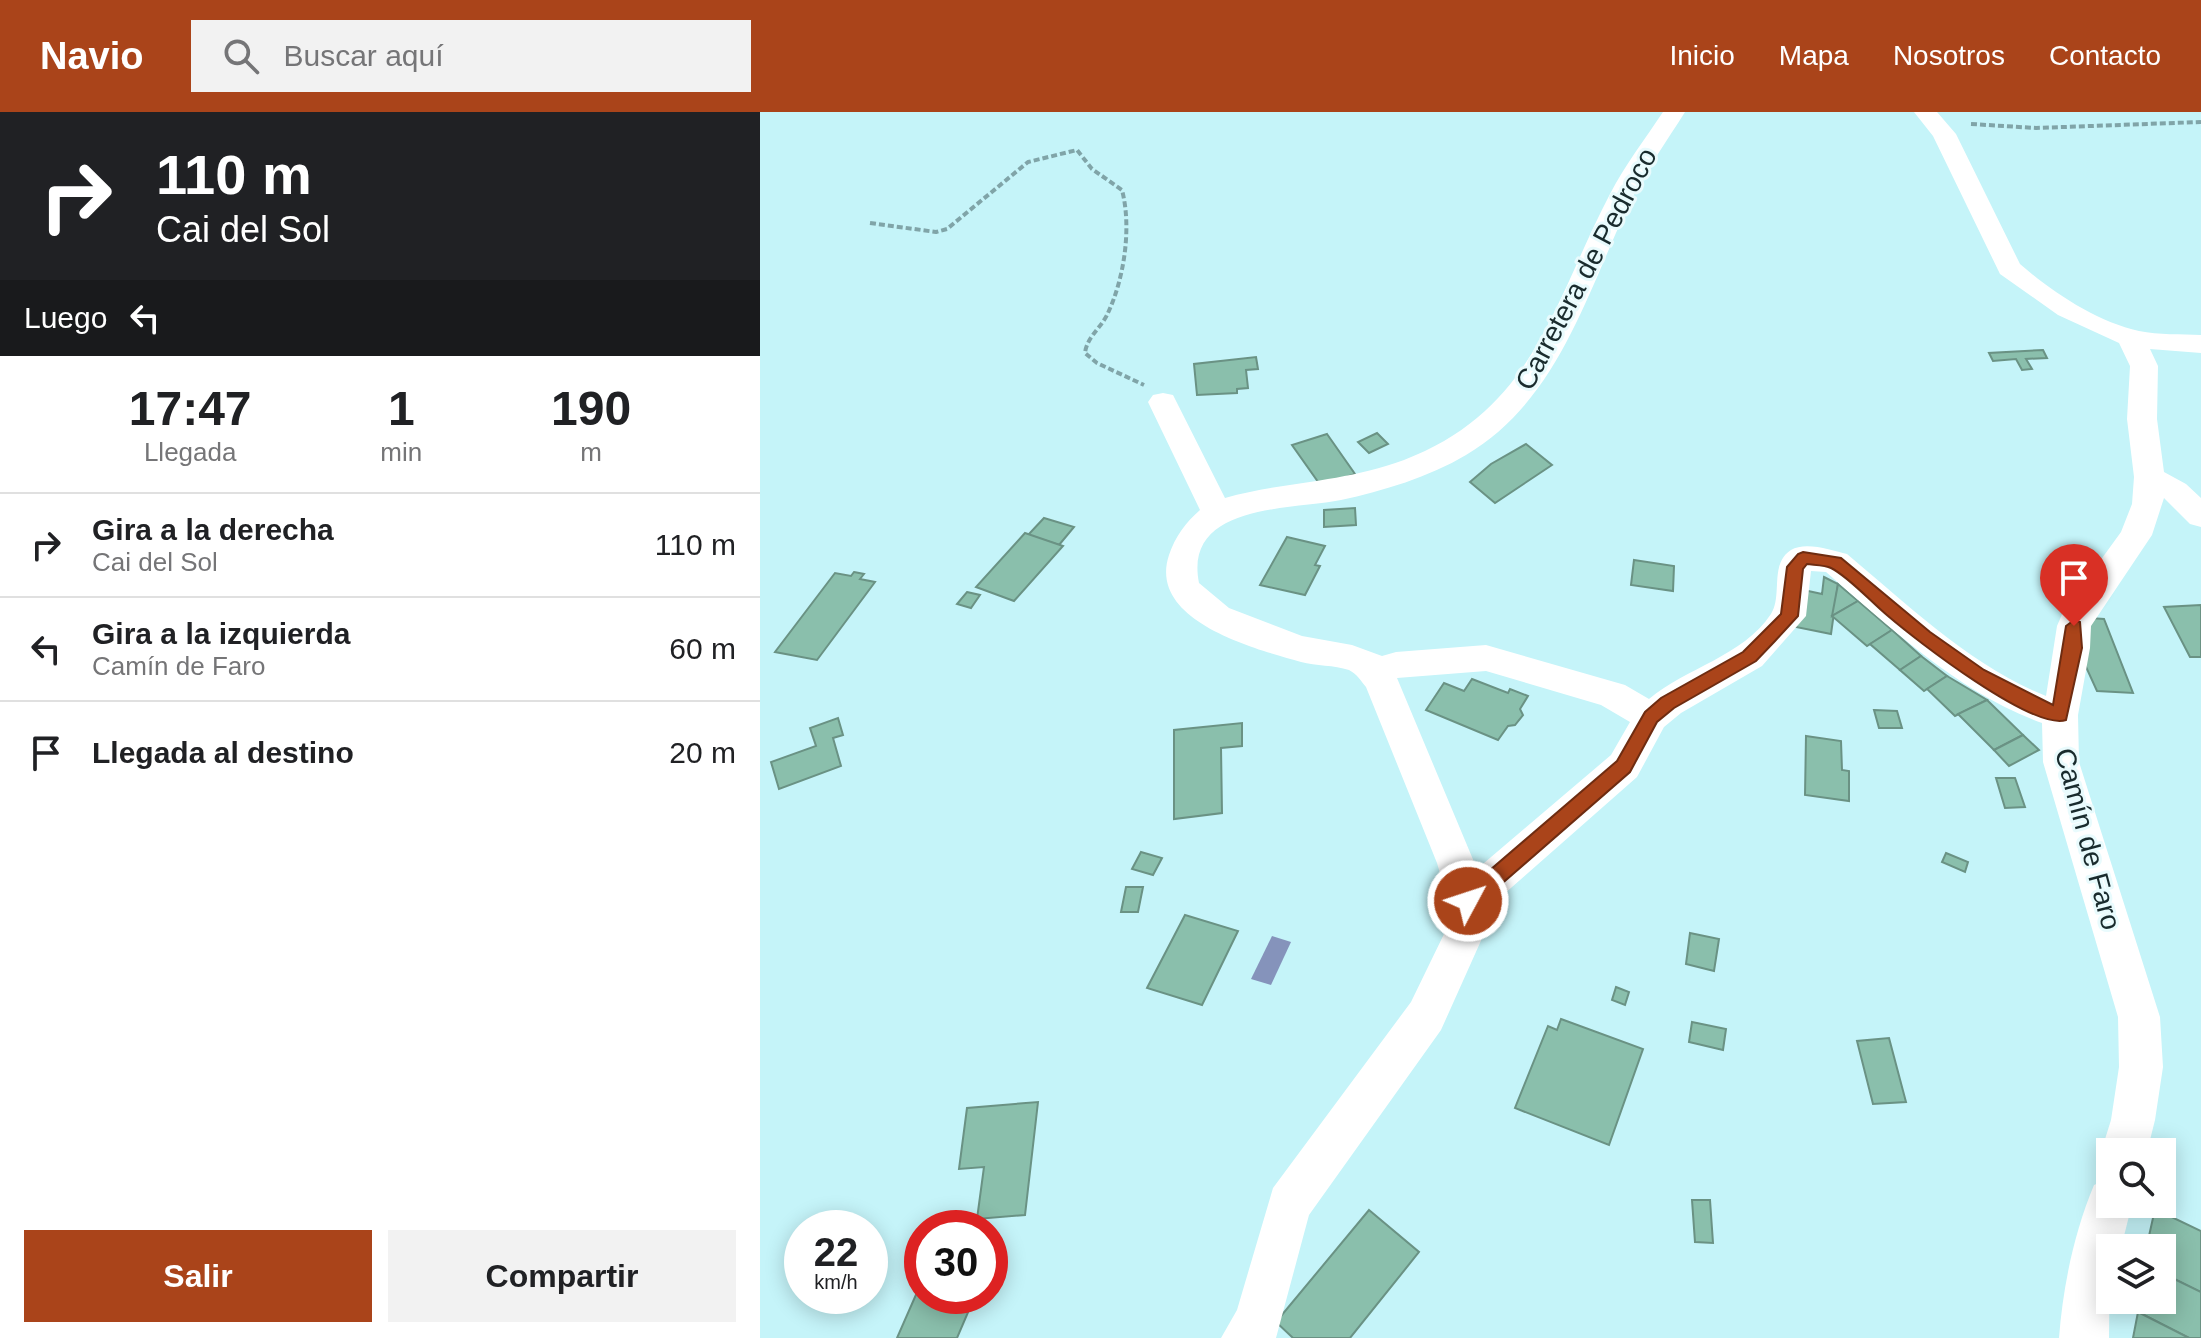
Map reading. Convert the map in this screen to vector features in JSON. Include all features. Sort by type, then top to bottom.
[{"type":"street","name":"Carretera de Pedroco","points":[[1374,673],[1367,664],[1302,649],[1224,621],[1196,604],[1184,586],[1181,566],[1192,535],[1217,513],[1246,503],[1339,490],[1416,468],[1489,428],[1523,391],[1562,324],[1623,192],[1674,112]]},
{"type":"street","points":[[1925,112],[1944,134],[2009,268],[2022,282],[2054,303],[2131,338],[2201,344]]},
{"type":"street","name":"Camín de Faro","points":[[2128,1138],[2141,1067],[2139,1017],[2061,762],[2060,715],[2073,648],[2074,626],[2090,595],[2136,535],[2148,504],[2149,477],[2142,419],[2144,366],[2131,338]]},
{"type":"street","points":[[1163,402],[1217,513]]},
{"type":"street","points":[[2149,477],[2175,491],[2201,516]]},
{"type":"street","points":[[1468,901],[1624,766],[1651,717],[1668,703],[1750,657],[1789,616],[1795,567],[1803,558],[1835,562],[1904,621],[1978,675],[2029,704],[2060,715]]},
{"type":"street","points":[[1246,1338],[1258,1322],[1289,1204],[1426,1016],[1464,934],[1468,901],[1456,863],[1382,683],[1374,673],[1396,665],[1486,658],[1612,695],[1651,717]]},
{"type":"street","points":[[2084,1338],[2087,1289],[2106,1218]]},
{"type":"path","points":[[1966,123],[2036,128],[2201,122]]},
{"type":"path","points":[[870,223],[936,232],[947,229],[1028,162],[1077,150],[1092,169],[1122,190],[1128,216],[1112,302],[1106,319],[1089,339],[1085,353],[1090,359],[1131,375],[1163,402]]},
{"type":"water","points":[[1272,936],[1291,942],[1271,985],[1251,979]]},
{"type":"building","points":[[2043,350],[2047,358],[2026,359],[2032,369],[2022,370],[2016,359],[1993,361],[1989,353]]},
{"type":"building","points":[[1256,357],[1258,369],[1246,370],[1248,388],[1237,389],[1237,393],[1197,395],[1194,364]]},
{"type":"building","points":[[1377,433],[1388,444],[1369,453],[1358,442]]},
{"type":"building","points":[[1327,434],[1355,474],[1321,486],[1292,445]]},
{"type":"building","points":[[1526,444],[1552,465],[1495,503],[1470,482],[1491,464]]},
{"type":"building","points":[[1355,508],[1356,525],[1324,527],[1324,510]]},
{"type":"building","points":[[1044,518],[1074,527],[1059,545],[1028,535]]},
{"type":"building","points":[[1025,533],[1063,546],[1014,601],[976,587]]},
{"type":"building","points":[[1287,537],[1325,546],[1315,565],[1320,566],[1305,595],[1260,585]]},
{"type":"building","points":[[1634,560],[1674,566],[1673,591],[1631,585]]},
{"type":"building","points":[[854,572],[864,574],[860,579],[875,582],[817,660],[775,652],[835,573],[851,576]]},
{"type":"building","points":[[1824,577],[1838,584],[1831,634],[1796,627],[1799,589],[1822,594]]},
{"type":"building","points":[[1838,584],[1858,601],[1832,616]]},
{"type":"building","points":[[967,592],[980,595],[971,608],[957,604]]},
{"type":"building","points":[[1858,601],[1892,630],[1867,646],[1832,616]]},
{"type":"building","points":[[2201,605],[2201,657],[2190,657],[2164,607]]},
{"type":"building","points":[[2089,618],[2104,619],[2133,693],[2097,691],[2081,656]]},
{"type":"building","points":[[1892,630],[1921,656],[1900,670],[1870,644]]},
{"type":"building","points":[[1921,656],[1947,676],[1924,691],[1900,670]]},
{"type":"building","points":[[1947,676],[1987,700],[1955,716],[1927,689]]},
{"type":"building","points":[[1472,679],[1508,693],[1510,689],[1528,696],[1520,709],[1523,715],[1515,725],[1508,726],[1498,740],[1426,710],[1444,683],[1464,691]]},
{"type":"building","points":[[1987,700],[2023,735],[1994,750],[1958,714]]},
{"type":"building","points":[[1874,710],[1897,711],[1902,728],[1879,728]]},
{"type":"building","points":[[838,718],[843,735],[833,738],[841,766],[779,789],[771,762],[816,746],[810,728]]},
{"type":"building","points":[[1242,723],[1242,746],[1221,748],[1222,813],[1174,819],[1174,730]]},
{"type":"building","points":[[2023,735],[2039,750],[2009,766],[1994,750]]},
{"type":"building","points":[[1806,736],[1841,741],[1842,770],[1849,771],[1849,801],[1805,795]]},
{"type":"building","points":[[1996,778],[2015,778],[2025,807],[2005,808]]},
{"type":"building","points":[[1141,852],[1162,858],[1153,875],[1132,869]]},
{"type":"building","points":[[1946,853],[1968,862],[1965,872],[1942,862]]},
{"type":"building","points":[[1126,887],[1143,887],[1138,912],[1121,912]]},
{"type":"building","points":[[1185,915],[1238,931],[1202,1005],[1147,988]]},
{"type":"building","points":[[1690,933],[1719,939],[1714,971],[1686,964]]},
{"type":"building","points":[[1616,987],[1629,992],[1625,1005],[1612,1000]]},
{"type":"building","points":[[1561,1019],[1643,1049],[1609,1145],[1515,1108],[1548,1026],[1557,1030]]},
{"type":"building","points":[[1692,1022],[1726,1029],[1723,1050],[1689,1042]]},
{"type":"building","points":[[1889,1038],[1906,1102],[1873,1104],[1857,1041]]},
{"type":"building","points":[[1038,1102],[1025,1215],[1008,1216],[1008,1210],[978,1210],[984,1167],[959,1169],[967,1108]]},
{"type":"building","points":[[1692,1200],[1710,1200],[1713,1243],[1695,1242]]},
{"type":"building","points":[[1369,1210],[1419,1252],[1350,1338],[1293,1338],[1276,1322]]},
{"type":"building","points":[[2153,1218],[2174,1218],[2201,1231],[2201,1292],[2176,1280],[2176,1234],[2149,1234]]},
{"type":"building","points":[[2176,1280],[2201,1292],[2201,1338],[2189,1338],[2142,1314],[2176,1314]]},
{"type":"building","points":[[908,1314],[967,1314],[957,1338],[897,1338]]},
{"type":"building","points":[[2138,1314],[2142,1314],[2189,1338],[2133,1338]]},
{"type":"route","points":[[1468,901],[1624,766],[1651,717],[1668,703],[1750,657],[1789,616],[1795,567],[1803,558],[1835,562],[1924,637],[1978,675],[2029,704],[2060,715],[2073,648],[2074,626]]}]
